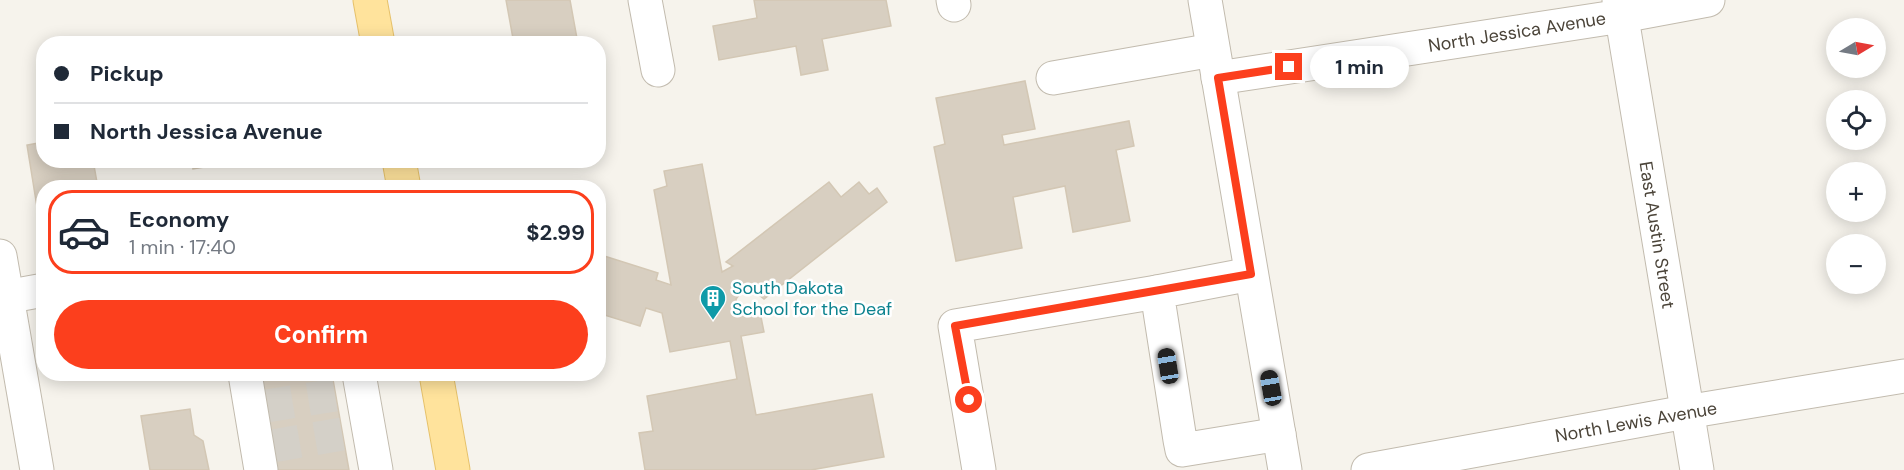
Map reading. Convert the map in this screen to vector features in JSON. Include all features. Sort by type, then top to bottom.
[{"type":"main road","points":[[370,0],[377,36]]},
{"type":"main road","points":[[437,381],[453,470]]},
{"type":"street","points":[[645,0],[658,70]]},
{"type":"street","points":[[1205,0],[1285,470]]},
{"type":"street","name":"North Jessica Avenue","points":[[1053,78],[1216,64],[1620,8],[1708,0]]},
{"type":"street","name":"East Austin Street","points":[[1620,8],[1696,470]]},
{"type":"street","points":[[0,256],[4,297],[37,470]]},
{"type":"street","points":[[979,470],[955,326],[1251,274]]},
{"type":"street","points":[[4,297],[36,291]]},
{"type":"street","points":[[1157,292],[1177,460],[1279,434]]},
{"type":"street","name":"North Lewis Avenue","points":[[1368,470],[1686,412],[1904,376]]},
{"type":"street","points":[[247,381],[256,408],[262,455]]},
{"type":"street","points":[[352,386],[355,431],[369,469]]},
{"type":"building","points":[[506,0],[570,0],[577,36],[513,36]]},
{"type":"building","points":[[754,0],[886,0],[891,26],[822,39],[828,70],[801,75],[796,46],[719,60],[713,26],[757,18]]},
{"type":"building","points":[[1025,81],[1035,129],[1002,135],[1004,145],[1129,121],[1134,146],[1116,150],[1130,221],[1073,232],[1065,186],[1013,197],[1022,248],[956,261],[934,147],[945,144],[936,98]]},
{"type":"building","points":[[36,143],[36,168],[94,168],[97,180],[36,180],[36,201],[27,145]]},
{"type":"building","name":"South Dakota School for the Deaf","points":[[702,164],[722,272],[733,266],[726,262],[829,182],[841,197],[859,182],[869,194],[877,188],[887,202],[764,299],[747,285],[736,299],[739,316],[760,312],[764,332],[741,336],[756,415],[872,394],[884,457],[811,470],[645,470],[639,433],[653,431],[647,396],[737,379],[730,341],[670,352],[662,313],[646,308],[640,326],[606,315],[606,257],[658,273],[656,280],[671,285],[654,190],[667,186],[664,171]]},
{"type":"building","points":[[256,381],[333,381],[349,470],[272,470]]},
{"type":"building","points":[[190,409],[194,435],[203,441],[209,470],[150,470],[141,416]]},
{"type":"tunnel","points":[[260,407],[335,395]]},
{"type":"tunnel","points":[[267,447],[342,434]]},
{"type":"place","name":"South Dakota School for the Deaf","points":[[713,321]]},
{"type":"route","points":[[969,400],[955,326],[1251,274],[1218,78],[1289,67]]}]
